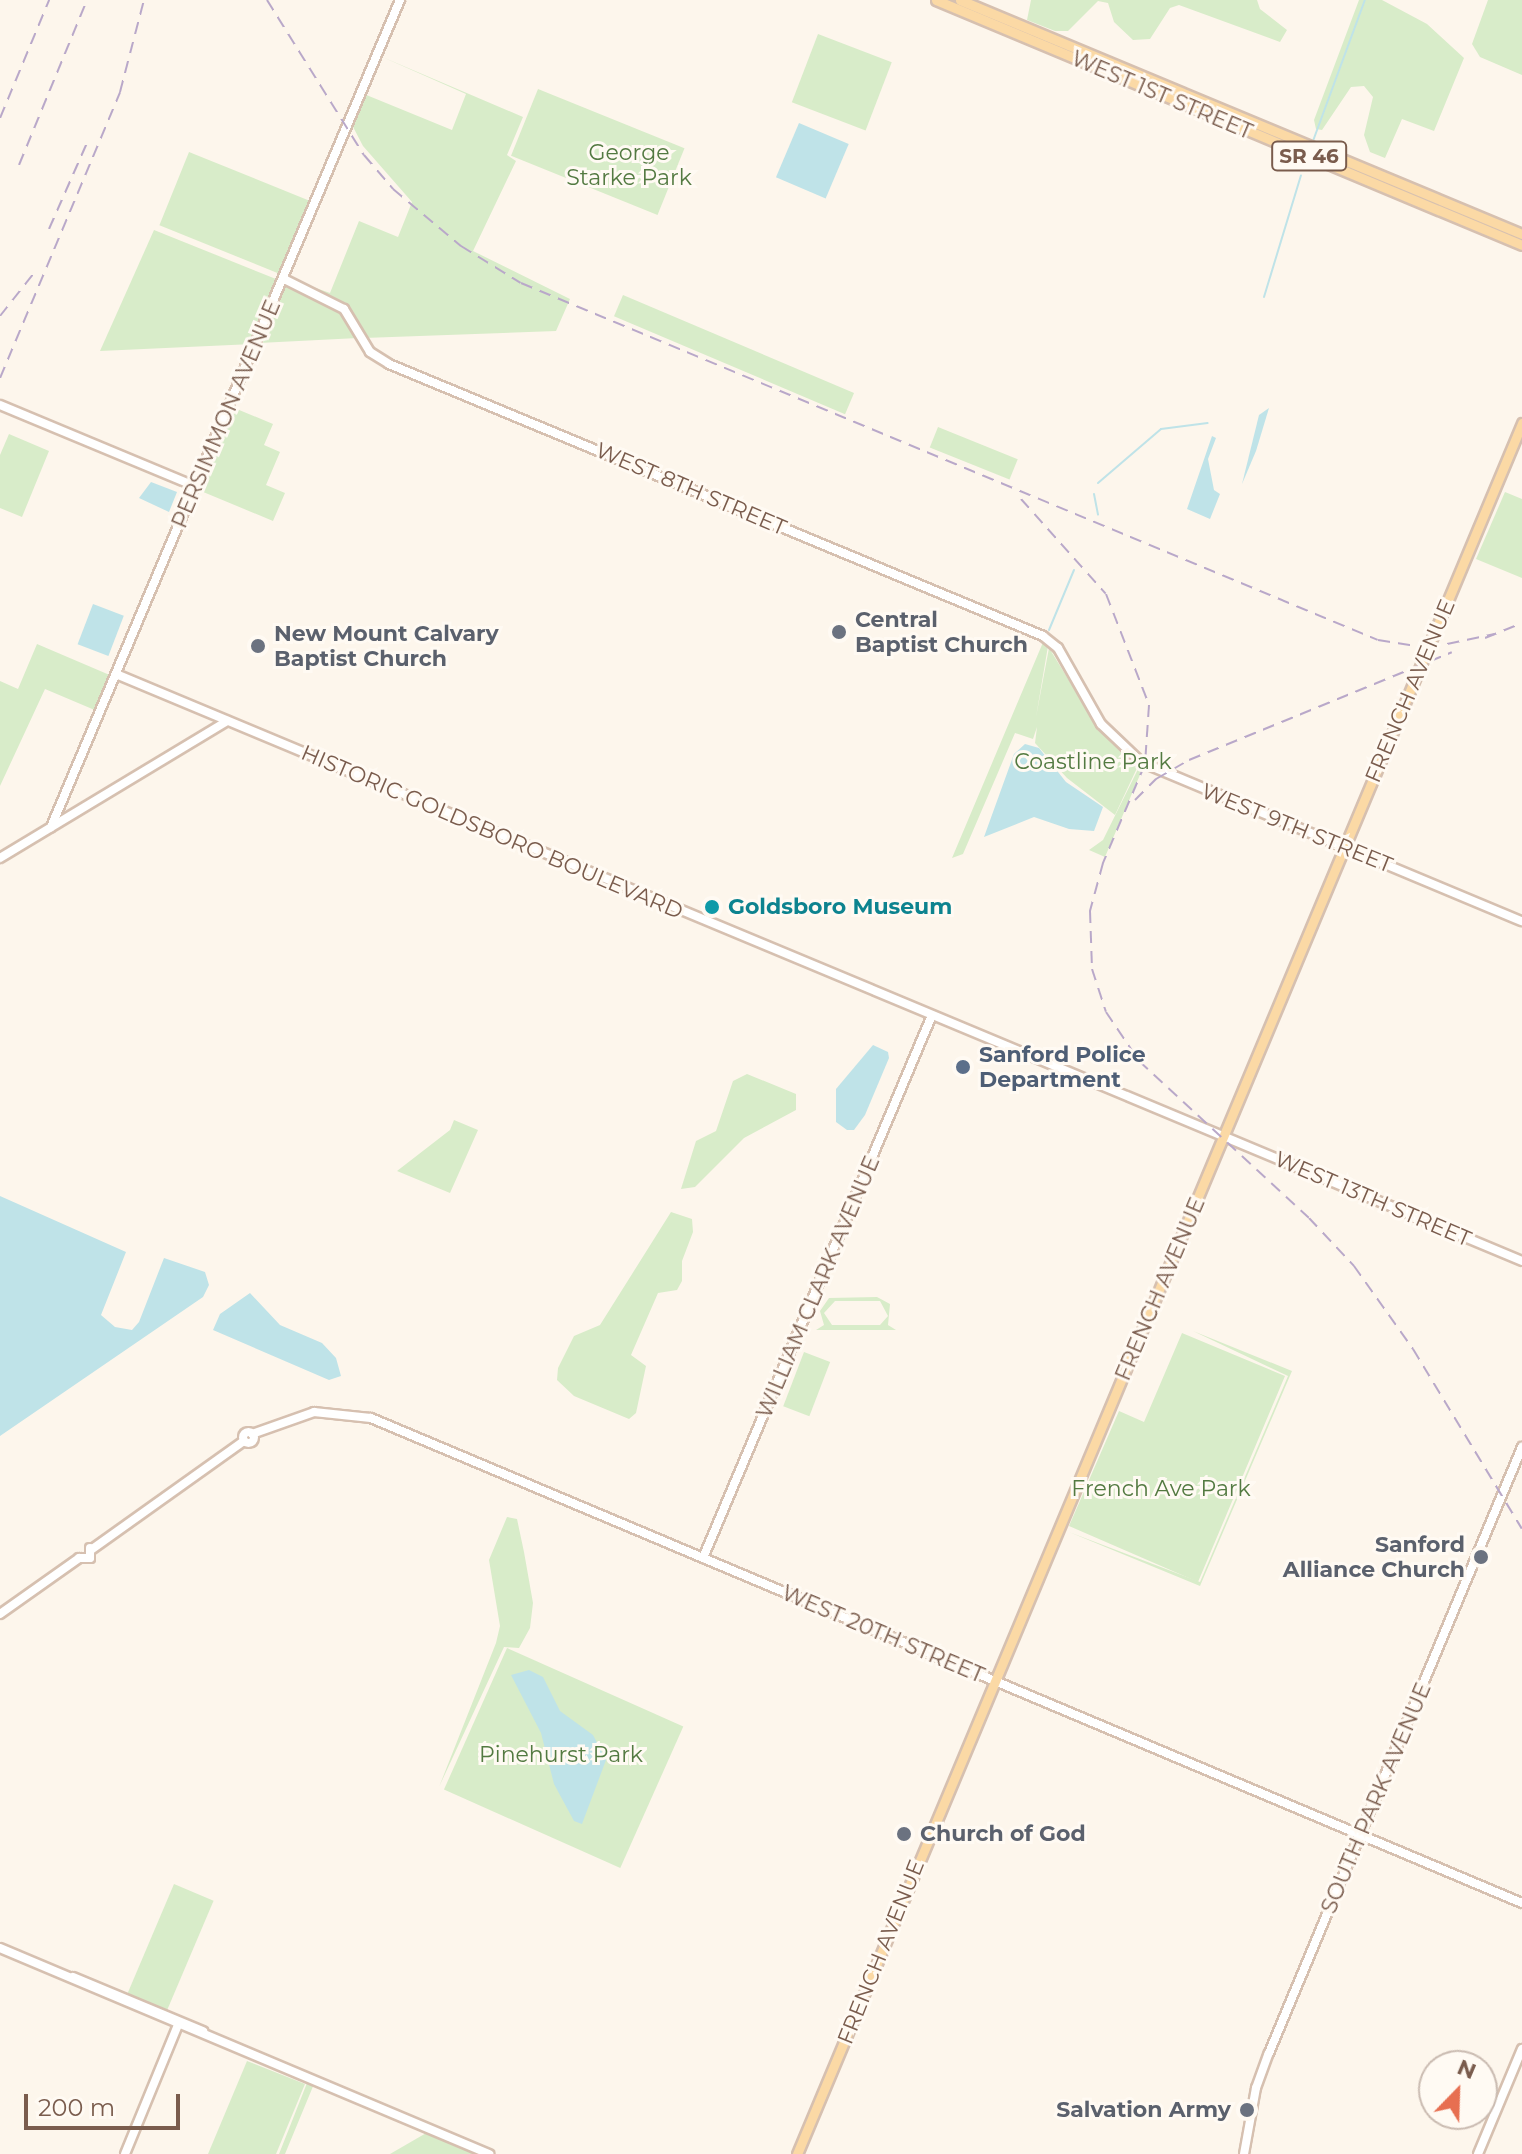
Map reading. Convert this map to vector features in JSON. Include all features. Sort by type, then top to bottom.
[{"type":"main road","name":"WEST 1ST STREET","points":[[936,0],[1226,121],[1255,129]]},
{"type":"main road","name":"WEST 1ST STREET","points":[[960,0],[1416,200],[1442,206]]},
{"type":"main road","points":[[1078,60],[1104,61]]},
{"type":"main road","name":"SR 46","points":[[1255,129],[1287,137],[1522,245]]},
{"type":"main road","name":"SR 46","points":[[1442,206],[1469,212],[1522,234]]},
{"type":"main road","name":"FRENCH AVENUE","points":[[797,2154],[1522,423]]},
{"type":"street","name":"PERSIMMON AVENUE","points":[[51,827],[400,0]]},
{"type":"street","name":"WEST 8TH STREET","points":[[284,279],[344,309],[370,352],[389,364],[1043,636],[1058,648],[1091,707]]},
{"type":"street","points":[[0,405],[195,486]]},
{"type":"street","name":"HISTORIC GOLDSBORO BOULEVARD","points":[[116,674],[1224,1137]]},
{"type":"street","name":"WEST 9TH STREET","points":[[1091,707],[1141,762],[1522,921]]},
{"type":"street","points":[[0,858],[227,721]]},
{"type":"street","name":"WILLIAM CLARK AVENUE","points":[[703,1558],[932,1015]]},
{"type":"street","name":"WEST 13TH STREET","points":[[1224,1137],[1522,1261]]},
{"type":"street","name":"WEST 20TH STREET","points":[[0,1614],[244,1441],[245,1433],[252,1434],[297,1415],[328,1411],[359,1415],[1522,1903]]},
{"type":"street","name":"SOUTH PARK AVENUE","points":[[1244,2154],[1256,2088],[1522,1447]]},
{"type":"street","points":[[0,1948],[181,2018],[206,2033]]},
{"type":"street","points":[[72,1977],[178,2025],[206,2033],[489,2154]]},
{"type":"street","points":[[125,2154],[178,2025]]},
{"type":"street","points":[[1478,2154],[1522,2049]]},
{"type":"green space","points":[[1031,0],[1257,0],[1260,9],[1287,30],[1280,42],[1179,5],[1170,8],[1150,39],[1133,40],[1114,22],[1108,3],[1098,1],[1068,31],[1055,31],[1027,20]]},
{"type":"green space","points":[[1359,0],[1382,0],[1427,24],[1464,58],[1434,131],[1402,119],[1385,158],[1370,152],[1364,135],[1373,97],[1364,86],[1351,87],[1322,130],[1316,129],[1314,120]]},
{"type":"green space","points":[[1488,0],[1522,0],[1522,75],[1480,57],[1472,44]]},
{"type":"green space","points":[[818,34],[892,62],[866,130],[792,102]]},
{"type":"green space","points":[[380,56],[523,117],[507,155],[516,161],[473,251],[570,299],[556,331],[364,338],[346,306],[296,281],[330,293],[359,221],[398,237],[412,202],[363,146],[351,123],[364,94],[452,130],[466,94]]},
{"type":"green space","name":"George Starke Park","points":[[538,89],[684,148],[658,215],[511,156]]},
{"type":"green space","points":[[189,152],[313,202],[284,275],[159,225]]},
{"type":"green space","points":[[154,230],[281,281],[253,344],[100,351]]},
{"type":"green space","points":[[286,283],[343,311],[358,338],[259,343]]},
{"type":"green space","points":[[623,295],[854,393],[845,414],[614,316]]},
{"type":"green space","points":[[232,407],[273,424],[264,445],[280,452],[266,485],[285,493],[273,521],[196,489]]},
{"type":"green space","points":[[938,427],[1018,459],[1009,480],[930,447]]},
{"type":"green space","points":[[9,434],[49,451],[22,517],[0,508],[0,455]]},
{"type":"green space","points":[[1505,492],[1522,499],[1522,578],[1476,559]]},
{"type":"green space","name":"Coastline Park","points":[[1044,640],[1055,650],[1082,696],[1048,646],[1036,717],[1049,648],[1096,724],[1138,766],[1115,815],[1067,778],[1035,743],[1037,727],[1033,739],[1015,733],[963,854],[952,858]]},
{"type":"green space","points":[[37,644],[112,676],[97,711],[45,689],[0,786],[0,681],[18,689]]},
{"type":"green space","points":[[1140,765],[1142,770],[1105,857],[1089,850],[1103,840]]},
{"type":"green space","points":[[747,1074],[796,1094],[796,1110],[744,1138],[695,1187],[681,1189],[696,1141],[716,1131],[733,1081]]},
{"type":"green space","points":[[454,1120],[478,1130],[450,1193],[397,1171],[450,1130]]},
{"type":"green space","points":[[671,1212],[692,1219],[693,1232],[682,1261],[682,1281],[677,1290],[658,1293],[631,1355],[646,1366],[636,1413],[629,1419],[574,1396],[557,1380],[558,1368],[574,1336],[600,1325]]},
{"type":"green space","points":[[877,1297],[890,1304],[888,1325],[896,1330],[816,1330],[824,1325],[820,1311],[829,1298]],"holes":[[[835,1301],[880,1301],[888,1316],[880,1325],[832,1325],[824,1313]]]},
{"type":"green space","points":[[1193,1331],[1292,1371],[1200,1586],[1069,1532],[1200,1582],[1288,1376]]},
{"type":"green space","name":"French Ave Park","points":[[1182,1333],[1285,1376],[1198,1582],[1069,1526],[1119,1411],[1144,1422]]},
{"type":"green space","points":[[804,1352],[830,1362],[809,1416],[783,1406]]},
{"type":"green space","points":[[507,1517],[517,1519],[524,1552],[533,1603],[530,1628],[519,1648],[504,1647],[439,1787],[496,1643],[500,1626],[489,1560]]},
{"type":"green space","name":"Pinehurst Park","points":[[507,1648],[683,1727],[620,1868],[444,1790]]},
{"type":"green space","points":[[174,1884],[214,1901],[166,2013],[126,1996]]},
{"type":"green space","points":[[247,2056],[314,2084],[285,2154],[279,2154],[307,2083]]},
{"type":"green space","points":[[247,2061],[305,2084],[276,2154],[208,2154]]},
{"type":"green space","points":[[428,2132],[481,2154],[390,2154]]},
{"type":"water","points":[[799,123],[849,144],[826,198],[776,177]]},
{"type":"water","points":[[1269,408],[1256,451],[1242,484],[1259,415]]},
{"type":"water","points":[[1212,436],[1216,438],[1208,459],[1214,490],[1220,494],[1210,519],[1187,509]]},
{"type":"water","points":[[151,482],[177,492],[169,512],[139,498]]},
{"type":"water","points":[[93,604],[124,616],[108,656],[78,644]]},
{"type":"water","points":[[1025,744],[1039,748],[1066,782],[1103,807],[1094,831],[1069,829],[1034,817],[984,837],[1014,754]]},
{"type":"water","points":[[873,1045],[888,1052],[889,1058],[865,1115],[854,1130],[847,1130],[836,1122],[836,1089]]},
{"type":"water","points":[[0,1196],[126,1252],[101,1315],[115,1327],[132,1330],[139,1322],[164,1258],[205,1272],[209,1285],[203,1297],[0,1436]]},
{"type":"water","points":[[250,1293],[280,1325],[322,1343],[336,1358],[341,1376],[329,1380],[213,1330],[220,1314]]},
{"type":"water","points":[[529,1670],[543,1677],[560,1711],[593,1735],[606,1760],[582,1824],[574,1821],[554,1784],[541,1733],[511,1675]]},
{"type":"waterway","points":[[1313,141],[1365,0]]},
{"type":"waterway","points":[[1264,297],[1301,175]]},
{"type":"waterway","points":[[1098,483],[1161,429],[1208,423]]},
{"type":"waterway","points":[[1094,494],[1098,515]]},
{"type":"waterway","points":[[1049,630],[1074,570]]},
{"type":"railway","points":[[0,118],[49,0]]},
{"type":"railway","points":[[19,165],[87,0]]},
{"type":"railway","points":[[0,378],[120,92],[144,0]]},
{"type":"railway","points":[[267,0],[364,155],[393,189],[461,246],[521,283],[1378,640],[1428,648],[1495,634]]},
{"type":"railway","points":[[49,229],[87,143]]},
{"type":"railway","points":[[0,316],[34,273]]},
{"type":"railway","points":[[1021,499],[1106,594],[1149,705],[1145,764],[1103,863],[1090,911],[1092,969],[1106,1012],[1139,1061],[1309,1218],[1354,1266],[1413,1349],[1522,1529]]},
{"type":"railway","points":[[1485,638],[1522,623]]},
{"type":"railway","points":[[1135,800],[1156,779],[1189,760],[1452,652]]},
{"type":"place","name":"Central Baptist Church","points":[[839,632]]},
{"type":"place","name":"New Mount Calvary Baptist Church","points":[[258,646]]},
{"type":"place","name":"Goldsboro Museum","points":[[712,907]]},
{"type":"place","name":"Sanford Police Department","points":[[963,1067]]},
{"type":"place","name":"Sanford Alliance Church","points":[[1481,1557]]},
{"type":"place","name":"Church of God","points":[[904,1834]]},
{"type":"place","name":"Salvation Army","points":[[1247,2110]]}]
